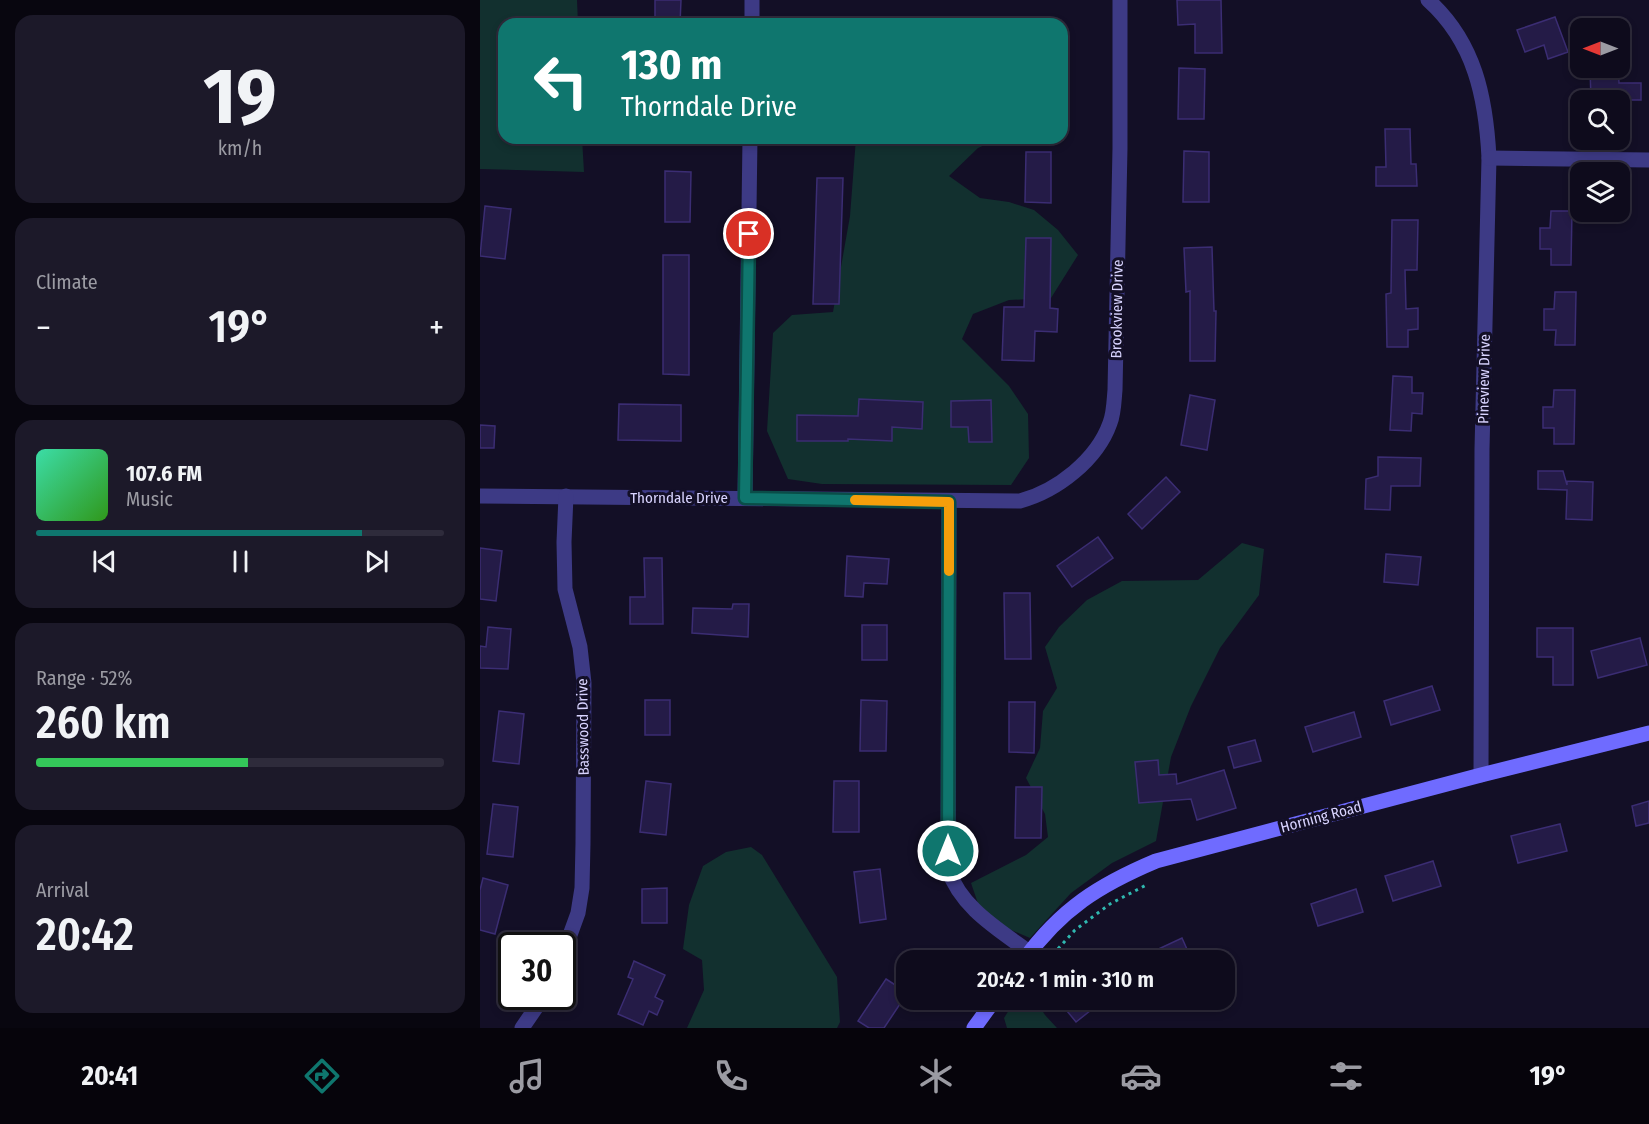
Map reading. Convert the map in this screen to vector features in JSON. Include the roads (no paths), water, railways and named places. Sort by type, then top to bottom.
[{"type":"street","points":[[752,0],[752,18]]},
{"type":"street","name":"Brookview Drive","points":[[949,502],[1020,501],[1049,489],[1073,474],[1089,458],[1105,435],[1111,420],[1117,340],[1120,0]]},
{"type":"street","name":"Pineview Drive","points":[[1428,0],[1440,11],[1470,57],[1485,104],[1489,158],[1482,449],[1481,775]]},
{"type":"street","points":[[745,498],[750,144]]},
{"type":"street","points":[[1489,158],[1649,160]]},
{"type":"street","name":"Thorndale Drive","points":[[480,496],[949,502]]},
{"type":"street","name":"Basswood Drive","points":[[566,496],[565,589],[580,646],[584,683],[582,888],[578,913],[571,932]]},
{"type":"street","points":[[949,502],[948,869],[952,881],[969,905],[1019,950]]},
{"type":"street","name":"Horning Road","points":[[1031,950],[1062,915],[1087,896],[1118,877],[1156,861],[1649,733]]},
{"type":"street","points":[[522,1028],[534,1010]]},
{"type":"street","points":[[974,1028],[987,1010]]}]
